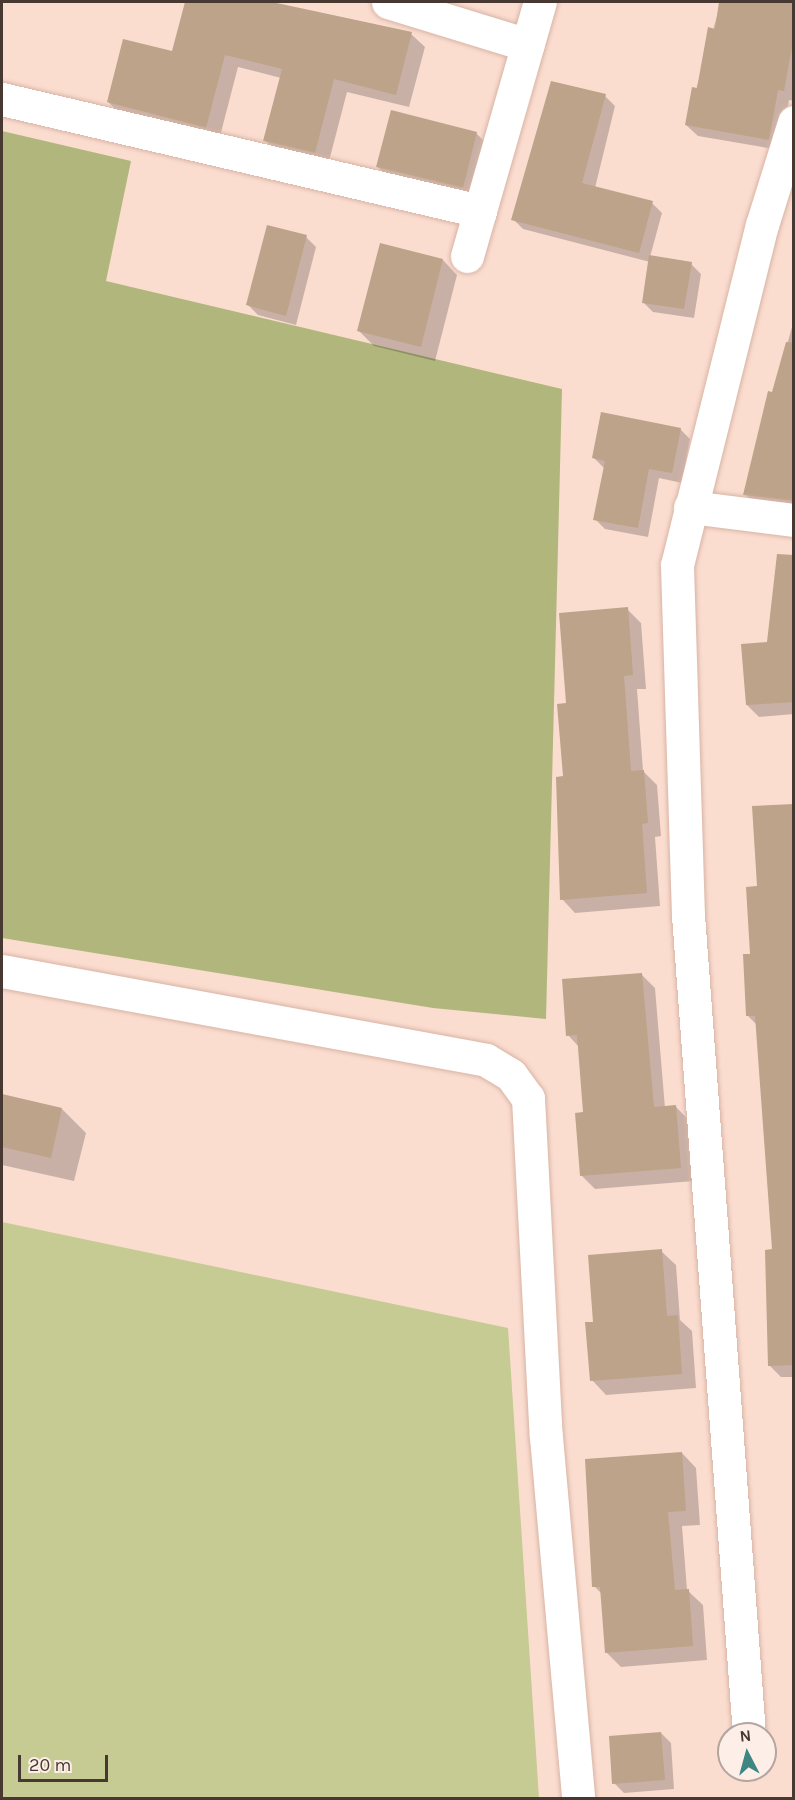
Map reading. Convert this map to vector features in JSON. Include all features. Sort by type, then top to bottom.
[{"type":"street","points":[[388,2],[528,45]]},
{"type":"street","points":[[467,256],[540,2]]},
{"type":"street","points":[[2,99],[480,212]]},
{"type":"street","points":[[747,1722],[688,916],[677,565],[762,225],[794,122]]},
{"type":"street","points":[[690,507],[794,520]]},
{"type":"street","points":[[2,971],[486,1060],[511,1075],[528,1098],[546,1437],[578,1798]]},
{"type":"green space","points":[[2,131],[131,161],[106,281],[562,389],[546,1019],[433,1008],[2,938]]},
{"type":"green space","points":[[2,1222],[508,1328],[539,1798],[2,1798]]},
{"type":"building","points":[[185,2],[272,2],[412,32],[396,95],[334,79],[315,153],[263,141],[282,69],[225,55],[206,128],[107,102],[123,39],[172,51]]},
{"type":"building","points":[[719,2],[794,2],[794,36],[784,91],[778,90],[769,140],[685,125],[692,87],[697,88],[708,27],[715,29]]},
{"type":"building","points":[[551,81],[606,94],[582,183],[653,201],[639,253],[511,220]]},
{"type":"building","points":[[391,110],[477,132],[463,188],[376,167]]},
{"type":"building","points":[[267,225],[307,235],[286,316],[246,305]]},
{"type":"building","points":[[380,243],[443,259],[421,347],[357,331]]},
{"type":"building","points":[[649,255],[692,262],[684,309],[642,303]]},
{"type":"building","points":[[786,342],[794,343],[794,501],[743,495],[768,391],[772,392]]},
{"type":"building","points":[[601,412],[681,428],[672,473],[649,469],[638,528],[593,520],[605,461],[592,458]]},
{"type":"building","points":[[777,554],[794,555],[794,702],[746,705],[741,644],[767,642]]},
{"type":"building","points":[[628,607],[633,675],[624,676],[631,771],[644,770],[648,823],[642,824],[647,893],[560,900],[556,777],[563,776],[557,704],[566,703],[559,613]]},
{"type":"building","points":[[794,804],[794,1365],[768,1366],[765,1250],[772,1249],[755,1016],[746,1016],[743,954],[750,954],[746,887],[757,886],[752,806]]},
{"type":"building","points":[[642,973],[654,1107],[676,1105],[681,1168],[580,1176],[575,1113],[583,1112],[577,1035],[566,1036],[562,979]]},
{"type":"building","points":[[2,1094],[62,1108],[51,1158],[2,1147]]},
{"type":"building","points":[[662,1249],[667,1316],[678,1315],[682,1374],[590,1381],[585,1322],[593,1322],[588,1255]]},
{"type":"building","points":[[682,1452],[686,1511],[668,1512],[675,1590],[689,1589],[693,1646],[605,1653],[600,1587],[592,1587],[585,1459]]},
{"type":"building","points":[[661,1732],[665,1780],[612,1784],[609,1736]]}]
